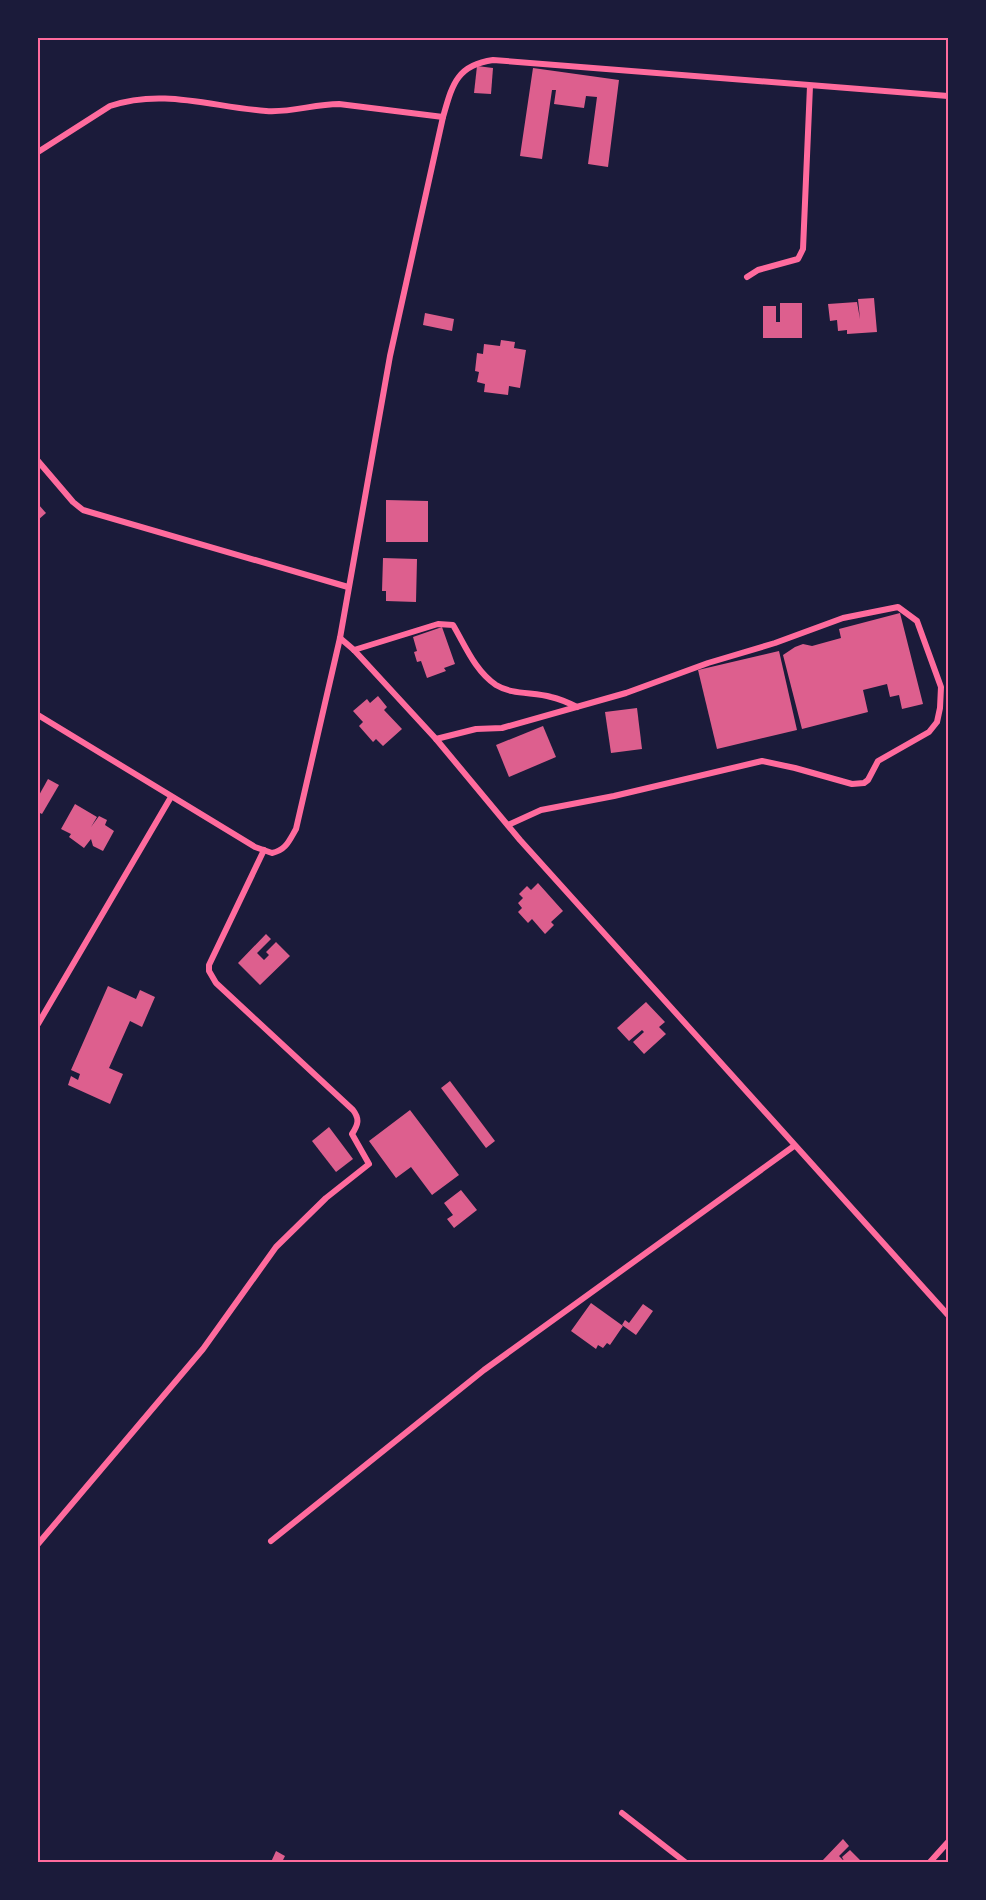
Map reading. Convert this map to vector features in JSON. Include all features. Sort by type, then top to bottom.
[{"type":"street","points":[[38,715],[171,797],[264,850],[272,853],[284,849],[296,829],[340,638],[390,356],[443,117],[451,88],[459,74],[480,62],[492,60],[948,96]]},
{"type":"street","points":[[747,277],[758,270],[798,259],[803,249],[810,86]]},
{"type":"street","points":[[38,152],[110,106],[151,98],[193,100],[280,111],[339,104],[443,117]]},
{"type":"street","points":[[38,460],[73,502],[83,510],[348,587]]},
{"type":"street","points":[[436,739],[476,729],[502,728],[626,693],[843,618],[898,607],[917,621],[941,687],[937,722],[929,732],[878,761],[864,783],[852,784],[762,761],[614,796],[541,810],[508,825]]},
{"type":"street","points":[[354,650],[438,624],[453,625],[466,650],[486,676],[498,686],[512,691],[550,696],[577,706]]},
{"type":"street","points":[[340,638],[354,650],[436,739],[508,825],[948,1315]]},
{"type":"street","points":[[38,1024],[171,797]]},
{"type":"street","points":[[38,1544],[203,1349],[276,1247],[326,1198],[369,1164],[352,1134],[358,1119],[352,1110],[216,983],[209,971],[209,965],[264,850]]},
{"type":"street","points":[[271,1540],[484,1370],[794,1146]]},
{"type":"street","points":[[622,1813],[685,1863]]},
{"type":"street","points":[[930,1863],[948,1842]]},
{"type":"building","points":[[477,66],[493,68],[491,94],[474,93]]},
{"type":"building","points":[[533,68],[619,80],[608,167],[588,164],[597,97],[586,96],[584,108],[554,104],[556,90],[552,90],[542,159],[520,156]]},
{"type":"building","points":[[874,298],[877,332],[847,334],[847,330],[838,331],[837,320],[830,321],[828,304],[857,302],[860,319],[858,299]]},
{"type":"building","points":[[780,303],[802,303],[802,338],[763,338],[763,306],[776,306],[776,322],[780,322]]},
{"type":"building","points":[[425,313],[454,319],[452,331],[423,325]]},
{"type":"building","points":[[501,340],[515,342],[514,348],[526,350],[520,388],[509,386],[508,395],[484,392],[485,384],[477,382],[479,372],[475,371],[477,353],[483,354],[484,344],[500,346]]},
{"type":"building","points":[[386,500],[428,501],[428,542],[386,542]]},
{"type":"building","points":[[38,504],[46,513],[38,520]]},
{"type":"building","points":[[383,558],[417,559],[416,602],[386,601],[386,591],[382,591]]},
{"type":"building","points":[[900,613],[923,704],[902,709],[899,695],[890,697],[887,684],[863,690],[868,712],[802,729],[783,655],[803,644],[812,646],[841,638],[839,629]]},
{"type":"building","points":[[442,627],[455,664],[444,668],[446,671],[427,678],[421,661],[417,662],[413,637]]},
{"type":"building","points":[[779,651],[797,730],[717,749],[698,670]]},
{"type":"building","points":[[378,696],[387,707],[384,710],[402,729],[383,746],[376,739],[373,742],[359,726],[363,722],[353,711],[367,699],[370,703]]},
{"type":"building","points":[[637,708],[642,749],[611,753],[605,712]]},
{"type":"building","points":[[543,726],[556,757],[509,777],[496,745]]},
{"type":"building","points":[[48,779],[59,785],[42,814],[38,812],[38,797]]},
{"type":"building","points":[[75,804],[97,817],[91,827],[99,816],[107,820],[105,825],[114,831],[103,851],[93,846],[91,839],[84,848],[69,837],[71,834],[61,829]]},
{"type":"building","points":[[538,883],[563,911],[551,922],[554,925],[545,934],[532,919],[528,923],[518,912],[522,908],[518,903],[523,898],[519,894],[527,886],[531,890]]},
{"type":"building","points":[[266,934],[271,939],[257,953],[264,960],[269,955],[266,952],[276,942],[290,956],[260,985],[238,963]]},
{"type":"building","points":[[108,986],[136,999],[140,990],[155,997],[142,1027],[130,1021],[109,1068],[123,1074],[110,1104],[68,1085],[71,1076],[78,1080],[80,1074],[71,1070]]},
{"type":"building","points":[[646,1002],[665,1022],[659,1027],[666,1034],[644,1054],[633,1042],[644,1032],[642,1030],[629,1041],[617,1028]]},
{"type":"building","points":[[450,1081],[495,1141],[486,1148],[441,1088]]},
{"type":"building","points":[[410,1110],[459,1175],[432,1195],[411,1167],[396,1178],[369,1141]]},
{"type":"building","points":[[329,1127],[353,1159],[336,1172],[312,1141]]},
{"type":"building","points":[[461,1190],[477,1210],[454,1228],[447,1219],[453,1215],[444,1203]]},
{"type":"building","points":[[591,1303],[623,1326],[610,1345],[607,1343],[603,1348],[598,1345],[596,1349],[571,1331]]},
{"type":"building","points":[[643,1304],[653,1311],[636,1335],[622,1325],[625,1320],[629,1323]]},
{"type":"building","points":[[843,1839],[849,1846],[839,1856],[844,1861],[842,1857],[850,1850],[862,1862],[823,1862],[822,1861]]},
{"type":"building","points":[[276,1851],[285,1856],[282,1862],[271,1862]]}]
